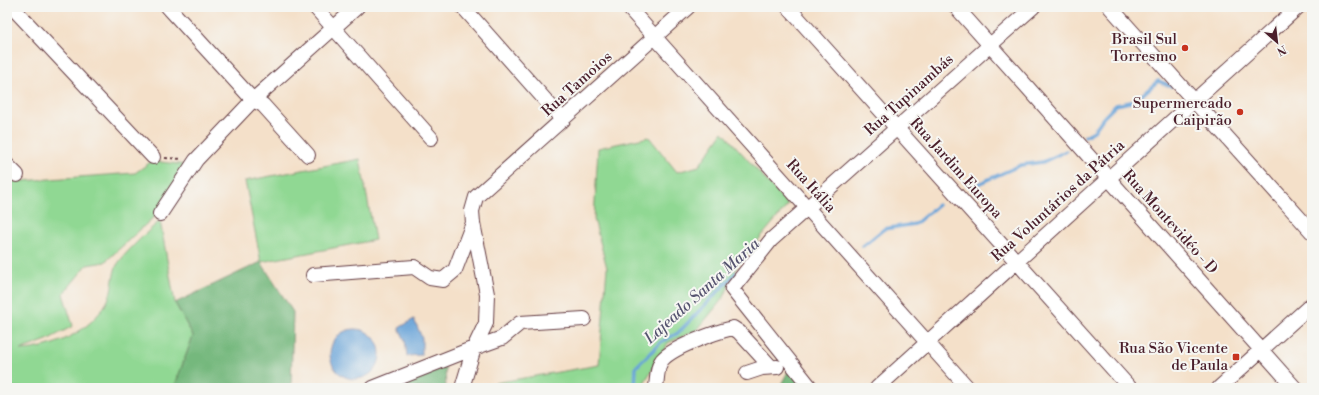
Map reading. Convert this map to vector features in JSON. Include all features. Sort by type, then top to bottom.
[{"type":"street","points":[[168,7],[253,100],[263,106],[308,155]]},
{"type":"street","points":[[315,7],[431,138]]},
{"type":"street","points":[[160,214],[196,160],[253,100],[357,7]]},
{"type":"street","points":[[463,7],[563,120]]},
{"type":"street","name":"Rua Itália","points":[[628,7],[968,388]]},
{"type":"street","name":"Rua Tamoios","points":[[473,223],[472,211],[476,197],[688,7]]},
{"type":"street","name":"Rua Jardim Europa","points":[[788,7],[1130,388]]},
{"type":"street","name":"Rua Montevidéo - D","points":[[956,7],[1295,388]]},
{"type":"street","name":"Rua Tupinambás","points":[[791,362],[732,289],[771,240],[1033,7]]},
{"type":"street","points":[[1110,7],[1312,232]]},
{"type":"street","name":"Rua Voluntários da Pátria","points":[[877,388],[1298,7]]},
{"type":"street","points":[[14,11],[153,158]]},
{"type":"street","points":[[7,164],[17,175]]},
{"type":"street","points":[[313,275],[414,267],[430,278],[443,280],[455,270],[473,223]]},
{"type":"street","points":[[462,388],[474,348],[486,322],[487,294],[473,223]]},
{"type":"street","points":[[1219,388],[1312,304]]},
{"type":"street","points":[[373,388],[502,338],[520,323],[584,319]]},
{"type":"street","points":[[656,388],[659,367],[662,360],[681,347],[733,328],[739,332],[771,367]]},
{"type":"street","points":[[747,373],[754,370],[780,367],[791,362],[811,388]]},
{"type":"path","points":[[153,158],[196,160]]},
{"type":"green space","points":[[723,132],[788,205],[738,264],[724,297],[697,330],[668,343],[641,388],[494,388],[495,383],[599,365],[607,268],[594,219],[598,148],[649,137],[677,172],[699,166]]},
{"type":"green space","points":[[360,159],[375,240],[261,262],[245,181]]},
{"type":"green space","points":[[152,161],[187,165],[156,215],[105,262],[87,265],[63,294],[73,326],[47,340],[20,350],[33,349],[58,342],[70,337],[91,322],[100,313],[107,302],[116,267],[119,262],[136,243],[160,221],[175,303],[193,336],[174,388],[7,388],[7,182],[135,173]]},
{"type":"green space","points":[[261,262],[293,312],[291,388],[174,388],[193,336],[175,303]]},
{"type":"green space","points":[[445,367],[446,388],[390,388]]},
{"type":"green space","points":[[790,368],[806,388],[779,388]]},
{"type":"water","points":[[414,319],[422,338],[422,355],[407,356],[405,340],[399,328]]},
{"type":"water","points":[[350,329],[360,329],[373,336],[380,349],[380,359],[373,372],[360,379],[350,379],[341,375],[334,368],[330,359],[330,349],[334,340],[341,333]]},
{"type":"waterway","name":"Lajeado Santa Maria","points":[[1085,136],[1094,131],[1103,118],[1116,105],[1135,101],[1158,81],[1171,86]]},
{"type":"waterway","name":"Lajeado Santa Maria","points":[[971,187],[1021,165],[1043,162],[1066,151]]},
{"type":"waterway","name":"Lajeado Santa Maria","points":[[863,246],[884,229],[915,224],[938,205]]},
{"type":"waterway","name":"Lajeado Santa Maria","points":[[635,388],[636,367],[661,342],[678,333],[736,273]]},
{"type":"place","name":"Brasil Sul Torresmo","points":[[1185,48]]},
{"type":"place","name":"Supermercado Caipirão","points":[[1240,112]]},
{"type":"place","name":"Rua São Vicente de Paula","points":[[1236,357]]}]
